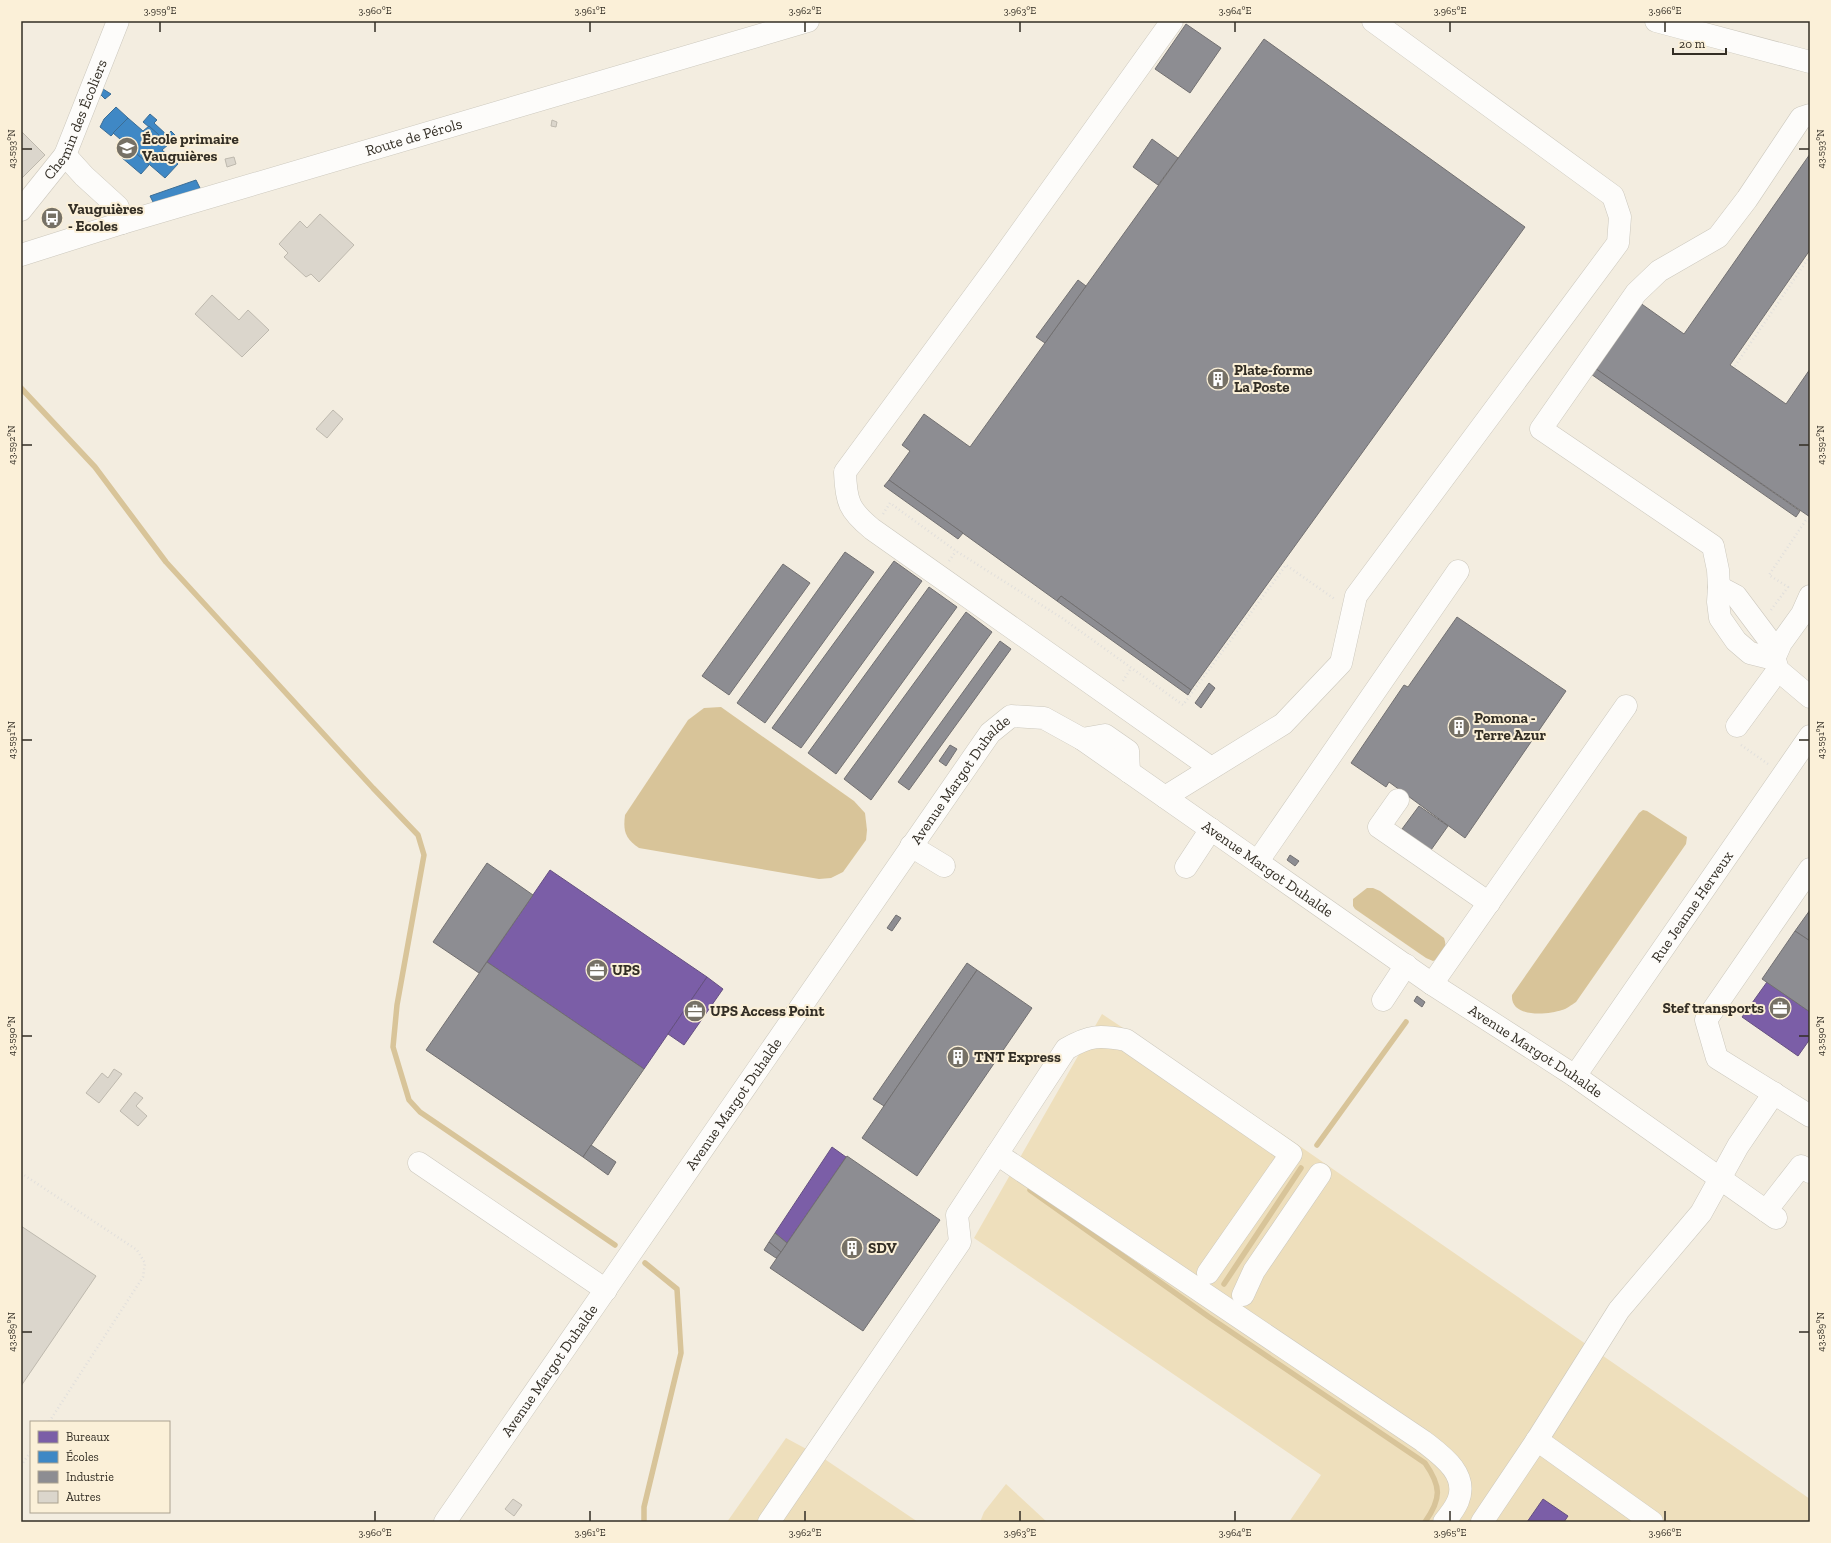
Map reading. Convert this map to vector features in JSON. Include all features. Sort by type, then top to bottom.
[{"type":"street","name":"Chemin des Écoliers","points":[[21,210],[65,155],[118,21]]},
{"type":"street","name":"Route de Pérols","points":[[21,255],[122,223],[808,21]]},
{"type":"street","points":[[1172,21],[973,299],[845,472],[846,494],[856,516],[872,529],[1211,768]]},
{"type":"street","points":[[1165,797],[1283,724],[1341,663],[1356,596],[1618,243],[1620,217],[1613,196],[1373,21]]},
{"type":"street","points":[[1656,21],[1810,62]]},
{"type":"street","points":[[1810,115],[1801,118],[1747,199],[1718,237],[1659,271],[1636,293],[1541,429],[1713,546],[1718,570],[1718,602],[1720,618],[1736,641],[1750,653],[1776,665],[1810,697]]},
{"type":"street","points":[[65,155],[84,176],[118,206],[122,223]]},
{"type":"street","points":[[1258,861],[1458,571]]},
{"type":"street","points":[[1719,587],[1736,596],[1769,640],[1776,665]]},
{"type":"street","points":[[1737,726],[1776,665],[1780,642],[1802,614],[1810,596]]},
{"type":"street","points":[[1432,984],[1626,706]]},
{"type":"street","name":"Avenue Margot Duhalde","points":[[445,1522],[990,733],[1011,716],[1044,718],[1082,739],[1432,984],[1575,1076],[1771,1214],[1801,1166],[1810,1172]]},
{"type":"street","name":"Rue Jeanne Herveux","points":[[1575,1076],[1810,736]]},
{"type":"street","points":[[1398,800],[1379,827],[1488,903]]},
{"type":"street","points":[[1186,867],[1211,829]]},
{"type":"street","points":[[911,846],[944,866]]},
{"type":"street","points":[[1810,869],[1706,1020],[1717,1058],[1810,1116]]},
{"type":"street","points":[[1384,1000],[1406,965]]},
{"type":"street","points":[[770,1522],[960,1242],[957,1215],[1066,1049],[1082,1040],[1103,1036],[1126,1040],[1291,1154],[1208,1273]]},
{"type":"street","points":[[1482,1522],[1537,1440],[1618,1310],[1701,1213],[1738,1146],[1774,1093]]},
{"type":"street","points":[[997,1154],[1423,1441],[1444,1457],[1451,1463],[1460,1486],[1458,1500],[1444,1522]]},
{"type":"street","points":[[419,1163],[606,1290]]},
{"type":"street","points":[[1243,1295],[1254,1271],[1320,1174]]},
{"type":"street","points":[[1537,1440],[1652,1522]]},
{"type":"path","points":[[1735,366],[1810,256]]},
{"type":"path","points":[[872,529],[890,503],[956,551],[1062,618],[1183,705],[1286,565],[1352,611]]},
{"type":"path","points":[[1759,627],[1788,587],[1768,575],[1806,520],[1810,522]]},
{"type":"path","points":[[21,1173],[137,1250],[145,1263],[143,1277],[51,1421]]},
{"type":"path","points":[[21,1466],[30,1452]]},
{"type":"shaded area","points":[[721,707],[854,801],[865,813],[867,830],[866,840],[843,872],[831,878],[819,879],[639,848],[628,837],[624,826],[625,815],[688,720],[704,708]]},
{"type":"shaded area","points":[[1643,810],[1647,811],[1687,837],[1686,844],[1576,1002],[1567,1008],[1555,1012],[1539,1014],[1523,1011],[1517,1008],[1513,1002],[1512,995],[1639,813]]},
{"type":"shaded area","points":[[1367,888],[1373,888],[1380,891],[1444,938],[1445,949],[1442,955],[1433,961],[1426,958],[1355,909],[1353,906],[1353,899]]},
{"type":"shaded area","points":[[1102,1014],[1275,1129],[1810,1499],[1810,1522],[1289,1522],[1321,1475],[974,1238]]},
{"type":"shaded area","points":[[786,1438],[823,1458],[918,1522],[727,1522]]},
{"type":"shaded area","points":[[1006,1484],[1047,1522],[980,1522],[984,1512]]},
{"type":"building: Bureaux","name":"UPS","points":[[550,870],[707,977],[644,1069],[487,962]]},
{"type":"building: Bureaux","name":"UPS Access Point","points":[[707,977],[723,989],[684,1045],[668,1034]]},
{"type":"building: Bureaux","points":[[1767,982],[1810,1012],[1810,1039],[1798,1056],[1742,1017]]},
{"type":"building: Bureaux","points":[[832,1147],[846,1157],[787,1243],[775,1233]]},
{"type":"building: Bureaux","points":[[1543,1499],[1568,1516],[1564,1522],[1527,1522]]},
{"type":"building: Écoles","points":[[103,89],[111,94],[105,99],[101,95]]},
{"type":"building: Écoles","points":[[116,107],[128,118],[111,136],[100,127],[104,119]]},
{"type":"building: Écoles","points":[[150,114],[157,120],[154,123],[167,135],[171,131],[175,135],[169,144],[143,122]]},
{"type":"building: Écoles","points":[[128,118],[143,131],[149,126],[169,144],[162,150],[178,164],[165,178],[113,133]]},
{"type":"building: Écoles","points":[[129,147],[149,165],[141,174],[121,157]]},
{"type":"building: Écoles","points":[[196,180],[201,190],[154,204],[150,196]]},
{"type":"building: Industrie","points":[[1186,24],[1221,48],[1190,93],[1155,69]]},
{"type":"building: Industrie","name":"Plate-forme La Poste","points":[[1264,39],[1525,227],[1191,690],[1061,596],[1057,601],[889,480],[910,451],[902,445],[924,414],[970,447]]},
{"type":"building: Industrie","points":[[1152,139],[1178,158],[1158,185],[1133,167]]},
{"type":"building: Industrie","points":[[1810,154],[1810,250],[1730,365],[1786,404],[1810,369],[1810,517],[1590,365],[1636,300],[1684,334]]},
{"type":"building: Industrie","points":[[1078,280],[1086,286],[1045,343],[1036,337]]},
{"type":"building: Industrie","points":[[1592,366],[1800,511],[1796,517],[1588,372]]},
{"type":"building: Industrie","points":[[889,480],[963,533],[958,539],[884,486]]},
{"type":"building: Industrie","points":[[845,552],[874,572],[765,723],[737,703]]},
{"type":"building: Industrie","points":[[894,561],[922,581],[801,748],[772,728]]},
{"type":"building: Industrie","points":[[783,564],[810,583],[729,695],[702,676]]},
{"type":"building: Industrie","points":[[929,587],[957,607],[836,774],[808,753]]},
{"type":"building: Industrie","points":[[1061,596],[1191,690],[1188,695],[1057,601]]},
{"type":"building: Industrie","points":[[966,612],[992,632],[871,800],[844,779]]},
{"type":"building: Industrie","name":"Pomona - Terre Azur","points":[[1457,617],[1566,691],[1465,838],[1389,782],[1386,787],[1351,763],[1404,685],[1408,687]]},
{"type":"building: Industrie","points":[[1000,641],[1011,649],[909,790],[898,782]]},
{"type":"building: Industrie","points":[[1209,683],[1215,688],[1201,708],[1195,703]]},
{"type":"building: Industrie","points":[[950,745],[957,749],[946,766],[939,761]]},
{"type":"building: Industrie","points":[[1419,806],[1448,826],[1431,850],[1402,829]]},
{"type":"building: Industrie","points":[[1290,855],[1299,861],[1295,866],[1287,860]]},
{"type":"building: Industrie","points":[[487,863],[533,895],[479,973],[433,942]]},
{"type":"building: Industrie","points":[[1810,910],[1810,941],[1795,931]]},
{"type":"building: Industrie","points":[[896,915],[901,918],[892,931],[887,928]]},
{"type":"building: Industrie","points":[[1795,931],[1810,941],[1810,1012],[1762,979]]},
{"type":"building: Industrie","points":[[487,962],[644,1069],[583,1157],[426,1050]]},
{"type":"building: Industrie","points":[[967,963],[977,970],[884,1106],[873,1099]]},
{"type":"building: Industrie","name":"TNT Express","points":[[977,970],[1032,1008],[917,1176],[862,1138]]},
{"type":"building: Industrie","points":[[1417,996],[1425,1002],[1422,1007],[1414,1001]]},
{"type":"building: Industrie","points":[[591,1145],[616,1162],[608,1175],[583,1157]]},
{"type":"building: Industrie","name":"SDV","points":[[847,1156],[940,1220],[863,1331],[770,1268]]},
{"type":"building: Industrie","points":[[775,1233],[787,1243],[781,1252],[769,1242]]},
{"type":"building: Industrie","points":[[769,1242],[781,1252],[776,1258],[764,1250]]},
{"type":"building: Autres","points":[[552,120],[557,122],[556,127],[551,126]]},
{"type":"building: Autres","points":[[21,131],[45,155],[21,179]]},
{"type":"building: Autres","points":[[234,157],[236,164],[227,167],[225,159]]},
{"type":"building: Autres","points":[[320,214],[354,245],[319,282],[311,274],[306,277],[284,257],[288,253],[279,244],[300,221],[307,228]]},
{"type":"building: Autres","points":[[212,295],[239,320],[248,310],[269,330],[242,357],[195,314]]},
{"type":"building: Autres","points":[[333,410],[343,419],[327,438],[316,429]]},
{"type":"building: Autres","points":[[114,1069],[122,1074],[99,1103],[86,1093],[102,1073],[108,1078]]},
{"type":"building: Autres","points":[[135,1092],[143,1098],[136,1106],[147,1116],[138,1126],[120,1111]]},
{"type":"building: Autres","points":[[21,1226],[96,1276],[21,1386]]},
{"type":"building: Autres","points":[[513,1499],[522,1505],[514,1516],[505,1509]]},
{"type":"waterway","points":[[21,388],[95,467],[166,562],[418,835],[424,855],[397,1005],[393,1047],[409,1100],[420,1112],[615,1245]]},
{"type":"waterway","points":[[1317,1145],[1406,1022]]},
{"type":"waterway","points":[[1224,1284],[1301,1168]]},
{"type":"waterway","points":[[1030,1190],[1209,1317],[1425,1463],[1437,1485],[1437,1499],[1431,1514],[1425,1522]]},
{"type":"waterway","points":[[644,1522],[644,1507],[681,1353],[677,1289],[645,1263]]},
{"type":"place","name":"École primaire Vauguières","points":[[127,148]]},
{"type":"place","name":"Vauguières - Ecoles","points":[[52,218]]},
{"type":"place","name":"Plate-forme La Poste","points":[[1218,379]]},
{"type":"place","name":"Pomona - Terre Azur","points":[[1459,727]]},
{"type":"place","name":"UPS","points":[[597,970]]},
{"type":"place","name":"Stef transports","points":[[1780,1008]]},
{"type":"place","name":"UPS Access Point","points":[[695,1011]]},
{"type":"place","name":"TNT Express","points":[[958,1057]]},
{"type":"place","name":"SDV","points":[[852,1248]]}]
